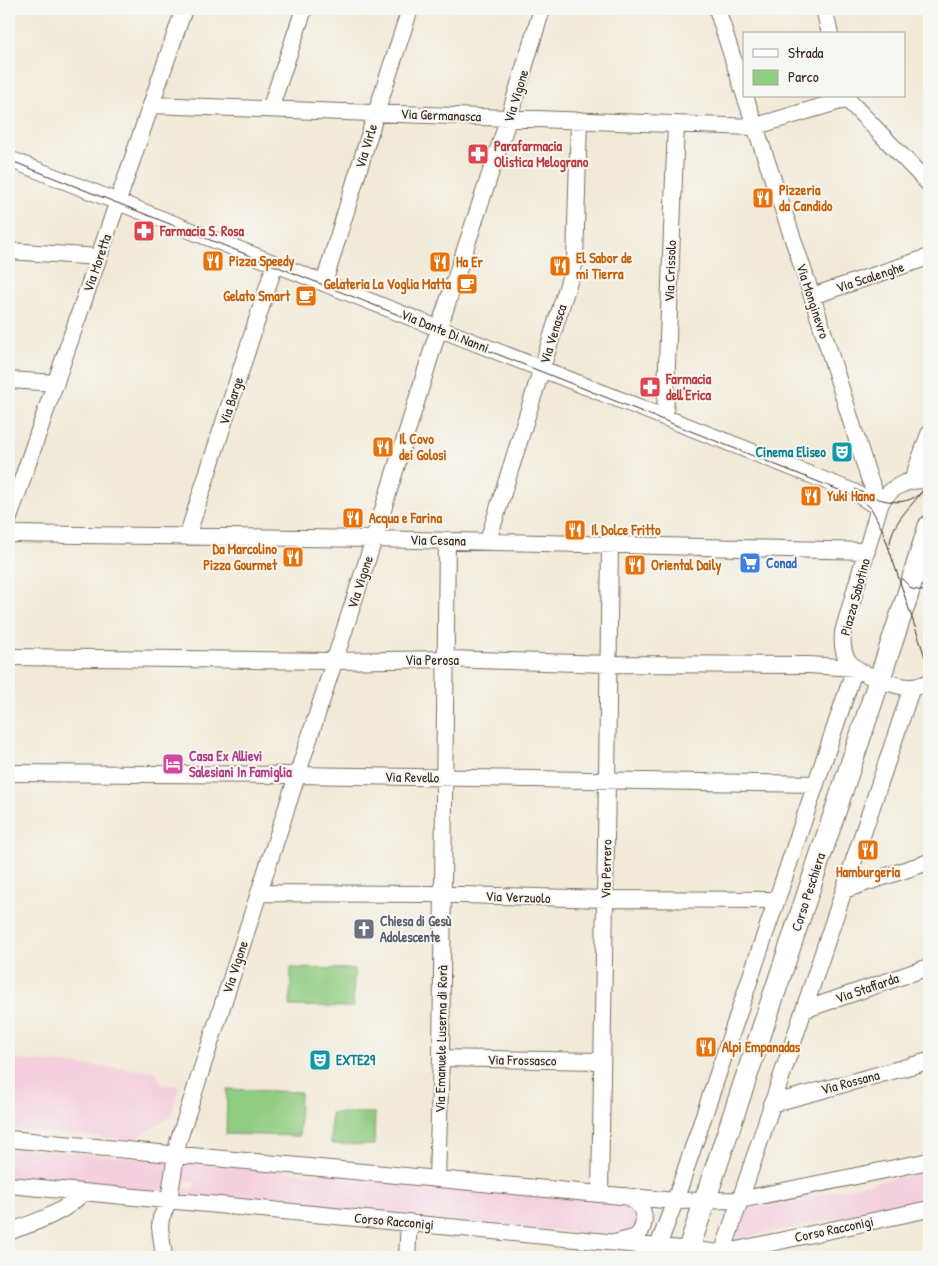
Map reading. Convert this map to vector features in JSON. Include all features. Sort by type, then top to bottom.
[{"type":"main road","name":"Corso Peschiera","points":[[688,1254],[929,526]]},
{"type":"street","name":"Via Moretta","points":[[9,518],[184,9]]},
{"type":"street","points":[[270,109],[304,9]]},
{"type":"street","name":"Via Virle","points":[[324,283],[410,9]]},
{"type":"street","name":"Via Vigone","points":[[175,1154],[296,775],[374,539],[439,328],[510,117],[542,9]]},
{"type":"street","name":"Via Monginevro","points":[[717,9],[743,89]]},
{"type":"street","points":[[824,9],[830,32]]},
{"type":"street","name":"Via Monginevro","points":[[746,98],[812,296],[879,507]]},
{"type":"street","name":"Via Germanasca","points":[[151,105],[755,126],[846,98]]},
{"type":"street","points":[[846,98],[929,184]]},
{"type":"street","name":"Via Venasca","points":[[488,542],[575,262],[579,120]]},
{"type":"street","name":"Via Crissolo","points":[[665,418],[676,124]]},
{"type":"street","name":"Via Dante Di Nanni","points":[[9,159],[854,492],[879,507]]},
{"type":"street","points":[[9,251],[99,257]]},
{"type":"street","name":"Via Scalenghe","points":[[812,296],[929,257]]},
{"type":"street","name":"Via Barge","points":[[187,537],[275,264]]},
{"type":"street","points":[[9,380],[56,383]]},
{"type":"street","points":[[912,481],[929,434]]},
{"type":"street","name":"Piazza Sabotino","points":[[854,668],[845,656],[842,641],[843,632],[879,507],[882,500],[898,485],[912,481],[929,481]]},
{"type":"street","name":"Via Cesana","points":[[9,534],[447,540],[867,551]]},
{"type":"street","name":"Via Emanuele Luserna di Rorà","points":[[437,1178],[441,1058],[447,540]]},
{"type":"street","name":"Via Perrero","points":[[600,1193],[610,544]]},
{"type":"street","name":"Via Perosa","points":[[9,657],[333,662],[446,660],[609,664],[808,665],[854,668]]},
{"type":"street","points":[[854,668],[879,679],[904,686],[912,687],[929,682]]},
{"type":"street","name":"Corso Peschiera","points":[[656,1252],[675,1201],[854,668]]},
{"type":"street","points":[[723,1256],[740,1200],[912,687]]},
{"type":"street","name":"Via Revello","points":[[9,773],[296,775],[816,784]]},
{"type":"street","points":[[844,890],[929,862]]},
{"type":"street","name":"Via Verzuolo","points":[[259,893],[443,895],[605,900],[777,900]]},
{"type":"street","name":"Via Staffarda","points":[[804,1010],[929,967]]},
{"type":"street","name":"Via Frossasco","points":[[441,1058],[602,1061]]},
{"type":"street","name":"Via Rossana","points":[[772,1104],[929,1061]]},
{"type":"street","points":[[9,1139],[675,1201],[740,1200],[929,1161]]},
{"type":"street","points":[[164,1257],[160,1227],[161,1218],[169,1200],[175,1154]]},
{"type":"street","name":"Corso Racconigi","points":[[9,1185],[619,1242],[656,1252],[723,1256],[929,1209]]},
{"type":"street","points":[[9,1232],[66,1208],[83,1192]]},
{"type":"street","points":[[619,1242],[635,1237],[642,1230],[644,1221],[643,1212],[638,1204],[625,1196]]},
{"type":"street","points":[[406,1257],[409,1222]]},
{"type":"shaded area","points":[[9,1059],[155,1071],[162,1084],[180,1086],[171,1116],[133,1140],[9,1129]]},
{"type":"shaded area","points":[[9,1147],[170,1161],[165,1196],[9,1181]]},
{"type":"shaded area","points":[[180,1162],[629,1202],[641,1222],[626,1237],[176,1195],[177,1188],[194,1189],[195,1181],[178,1180]]},
{"type":"shaded area","points":[[929,1171],[929,1200],[736,1239],[744,1211],[748,1209]]},
{"type":"green space","points":[[291,968],[354,969],[353,1007],[290,1006]]},
{"type":"green space","points":[[227,1089],[300,1092],[299,1136],[226,1134]]},
{"type":"green space","points":[[331,1113],[375,1113],[374,1145],[331,1144]]},
{"type":"tram line","points":[[9,160],[859,498],[871,508],[883,531],[929,669]]},
{"type":"tram line","points":[[890,544],[896,526],[925,488],[929,479]]},
{"type":"tram line","points":[[855,489],[881,500],[898,502],[906,501],[922,492]]},
{"type":"tram line","points":[[901,578],[912,589],[929,592]]},
{"type":"place","name":"Parafarmacia Olistica Melograno","points":[[478,154]]},
{"type":"place","name":"Pizzeria da Candido","points":[[763,198]]},
{"type":"place","name":"Farmacia S. Rosa","points":[[144,231]]},
{"type":"place","name":"Pizza Speedy","points":[[213,261]]},
{"type":"place","name":"Ha Er","points":[[440,262]]},
{"type":"place","name":"El Sabor de mi Tierra","points":[[560,266]]},
{"type":"place","name":"Gelateria La Voglia Matta","points":[[467,284]]},
{"type":"place","name":"Gelato Smart","points":[[306,296]]},
{"type":"place","name":"Farmacia dell'Erica","points":[[650,387]]},
{"type":"place","name":"Il Covo dei Golosi","points":[[383,447]]},
{"type":"place","name":"Cinema Eliseo","points":[[842,452]]},
{"type":"place","name":"Yuki Hana","points":[[811,496]]},
{"type":"place","name":"Acqua e Farina","points":[[353,518]]},
{"type":"place","name":"Il Dolce Fritto","points":[[575,530]]},
{"type":"place","name":"Da Marcolino Pizza Gourmet","points":[[293,557]]},
{"type":"place","name":"Conad","points":[[750,563]]},
{"type":"place","name":"Oriental Daily","points":[[635,565]]},
{"type":"place","name":"Casa Ex Allievi Salesiani In Famiglia","points":[[173,764]]},
{"type":"place","name":"Hamburgeria","points":[[868,850]]},
{"type":"place","name":"Chiesa di Gesù Adolescente","points":[[364,929]]},
{"type":"place","name":"Alpi Empanadas","points":[[706,1047]]},
{"type":"place","name":"EXTE29","points":[[320,1060]]}]
